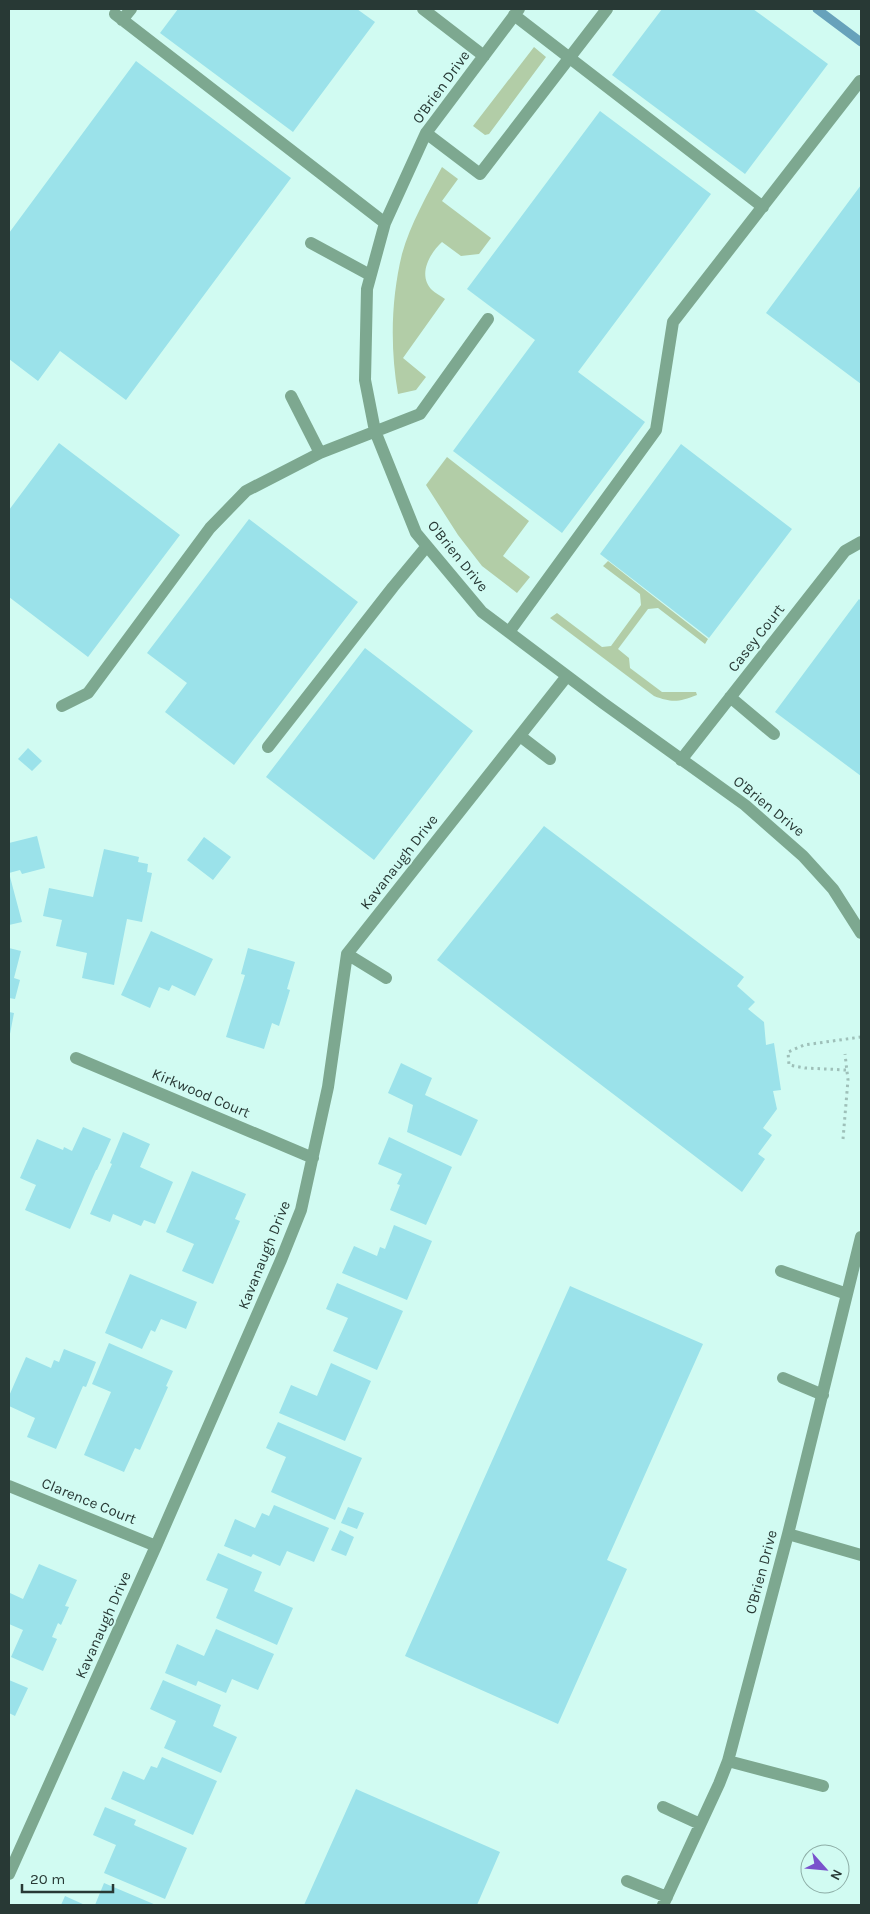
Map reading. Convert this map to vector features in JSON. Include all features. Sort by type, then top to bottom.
[{"type":"street","points":[[131,9],[119,17],[385,222]]},
{"type":"street","points":[[423,9],[484,56]]},
{"type":"street","points":[[426,133],[480,174],[607,9]]},
{"type":"street","points":[[517,12],[569,58],[763,207]]},
{"type":"street","name":"O'Brien Drive","points":[[517,12],[426,133],[385,222],[367,289],[365,380],[375,431],[416,533],[482,612],[681,760],[745,805],[803,856],[834,889],[861,934]]},
{"type":"street","points":[[509,632],[656,430],[673,322],[860,81]]},
{"type":"street","points":[[311,243],[370,275]]},
{"type":"street","points":[[62,706],[88,693],[210,528],[246,491],[320,453],[420,414],[488,319]]},
{"type":"street","points":[[291,396],[320,453]]},
{"type":"street","name":"Casey Court","points":[[681,760],[845,551],[861,542]]},
{"type":"street","points":[[268,747],[427,546]]},
{"type":"street","name":"Kavanaugh Drive","points":[[9,1874],[156,1546],[301,1210],[328,1087],[347,954],[567,676]]},
{"type":"street","points":[[730,697],[774,734]]},
{"type":"street","points":[[520,736],[550,759]]},
{"type":"street","points":[[347,954],[386,978]]},
{"type":"street","name":"Kirkwood Court","points":[[76,1058],[313,1158]]},
{"type":"street","name":"O'Brien Drive","points":[[665,1901],[728,1761],[788,1534],[861,1237]]},
{"type":"street","points":[[781,1271],[847,1294]]},
{"type":"street","points":[[783,1378],[823,1395]]},
{"type":"street","name":"Clarence Court","points":[[9,1486],[156,1546]]},
{"type":"street","points":[[788,1534],[861,1555]]},
{"type":"street","points":[[728,1761],[823,1786]]},
{"type":"street","points":[[663,1807],[700,1824]]},
{"type":"street","points":[[627,1881],[665,1901]]},
{"type":"path","points":[[846,1070],[805,1068],[789,1065],[788,1052],[804,1045],[861,1037]]},
{"type":"path","points":[[843,1139],[847,1108],[845,1054]]},
{"type":"green space","points":[[534,47],[546,57],[489,134],[485,135],[473,126]]},
{"type":"green space","points":[[442,167],[458,179],[442,201],[491,238],[479,254],[461,256],[442,242],[433,252],[425,271],[426,278],[433,291],[445,299],[403,358],[426,377],[416,390],[398,394],[395,377],[393,324],[398,271],[410,232]]},
{"type":"green space","points":[[447,457],[529,521],[503,556],[530,577],[517,593],[482,566],[458,535],[426,485]]},
{"type":"green space","points":[[608,561],[708,639],[705,644],[658,608],[648,609],[618,649],[629,658],[630,668],[662,692],[696,692],[697,695],[676,701],[654,696],[550,618],[557,613],[602,647],[611,646],[641,605],[640,594],[603,566]]},
{"type":"building","points":[[178,9],[357,9],[375,22],[293,132],[160,33]]},
{"type":"building","points":[[662,9],[753,9],[828,64],[745,174],[612,75]]},
{"type":"building","points":[[136,61],[291,178],[126,400],[60,351],[38,381],[9,359],[9,233]]},
{"type":"building","points":[[600,111],[711,194],[578,372],[645,422],[562,533],[453,451],[535,340],[467,289]]},
{"type":"building","points":[[861,185],[861,384],[766,313]]},
{"type":"building","points":[[59,443],[180,535],[88,657],[9,597],[9,510]]},
{"type":"building","points":[[681,444],[792,529],[709,638],[600,554]]},
{"type":"building","points":[[249,519],[358,602],[234,765],[165,712],[187,683],[147,653]]},
{"type":"building","points":[[859,599],[861,601],[861,776],[775,712]]},
{"type":"building","points":[[365,648],[473,731],[374,860],[266,777]]},
{"type":"building","points":[[28,748],[42,761],[32,771],[18,759]]},
{"type":"building","points":[[544,826],[744,977],[737,986],[755,1002],[748,1009],[764,1022],[766,1045],[774,1043],[781,1090],[773,1091],[777,1109],[763,1128],[772,1135],[758,1154],[765,1159],[742,1192],[437,960]]},
{"type":"building","points":[[37,836],[45,868],[22,874],[20,870],[9,873],[9,843]]},
{"type":"building","points":[[204,837],[231,857],[213,880],[187,860]]},
{"type":"building","points":[[104,849],[139,857],[138,862],[148,864],[147,872],[152,873],[142,922],[127,919],[114,985],[82,978],[87,953],[56,946],[62,920],[43,916],[49,888],[93,897]]},
{"type":"building","points":[[9,873],[22,922],[9,925]]},
{"type":"building","points":[[151,931],[213,959],[195,996],[172,985],[169,991],[159,987],[150,1008],[121,995]]},
{"type":"building","points":[[9,948],[21,951],[14,978],[20,980],[15,999],[9,998]]},
{"type":"building","points":[[248,948],[295,962],[287,989],[290,990],[279,1026],[272,1023],[264,1049],[226,1037],[245,975],[241,974]]},
{"type":"building","points":[[9,1012],[14,1013],[10,1034],[9,1034]]},
{"type":"building","points":[[401,1063],[432,1078],[425,1095],[478,1120],[461,1156],[407,1132],[413,1105],[388,1093]]},
{"type":"building","points":[[83,1127],[111,1139],[70,1229],[25,1210],[36,1185],[20,1178],[37,1139],[63,1150],[64,1147],[72,1151]]},
{"type":"building","points":[[123,1132],[150,1144],[140,1167],[173,1182],[155,1224],[144,1220],[141,1226],[113,1214],[110,1222],[90,1214],[112,1164],[110,1163]]},
{"type":"building","points":[[389,1137],[452,1167],[426,1225],[390,1210],[400,1185],[397,1184],[402,1174],[378,1164]]},
{"type":"building","points":[[192,1171],[246,1194],[235,1219],[240,1221],[213,1284],[182,1271],[194,1244],[166,1232]]},
{"type":"building","points":[[394,1225],[432,1241],[407,1300],[342,1273],[354,1246],[377,1256],[380,1247],[385,1249]]},
{"type":"building","points":[[130,1274],[197,1302],[186,1329],[161,1319],[155,1332],[151,1330],[142,1349],[105,1333]]},
{"type":"building","points":[[337,1283],[403,1311],[377,1370],[333,1351],[348,1318],[326,1309]]},
{"type":"building","points":[[570,1286],[703,1344],[607,1560],[627,1569],[558,1724],[405,1656]]},
{"type":"building","points":[[109,1343],[173,1371],[166,1386],[168,1387],[140,1450],[135,1448],[124,1472],[84,1455],[111,1392],[92,1384]]},
{"type":"building","points":[[64,1349],[96,1362],[86,1387],[83,1386],[56,1449],[27,1437],[35,1418],[9,1406],[9,1396],[26,1357],[51,1368],[54,1360],[59,1362]]},
{"type":"building","points":[[331,1363],[371,1381],[345,1441],[279,1413],[291,1385],[317,1396]]},
{"type":"building","points":[[278,1422],[362,1458],[335,1520],[271,1492],[286,1457],[266,1448]]},
{"type":"building","points":[[274,1505],[329,1528],[314,1562],[287,1551],[280,1566],[253,1554],[251,1557],[224,1546],[235,1519],[255,1528],[262,1513],[269,1516]]},
{"type":"building","points":[[348,1507],[364,1513],[357,1529],[341,1523]]},
{"type":"building","points":[[340,1530],[354,1537],[346,1556],[331,1550]]},
{"type":"building","points":[[218,1553],[262,1572],[254,1591],[293,1608],[277,1645],[216,1618],[228,1589],[206,1580]]},
{"type":"building","points":[[39,1564],[77,1580],[65,1606],[69,1607],[61,1625],[58,1623],[52,1637],[57,1639],[43,1671],[11,1657],[23,1630],[9,1624],[10,1593],[23,1599]]},
{"type":"building","points":[[216,1629],[274,1654],[258,1690],[232,1679],[226,1693],[198,1681],[196,1686],[165,1673],[177,1644],[204,1656]]},
{"type":"building","points":[[9,1680],[28,1688],[15,1716],[9,1713]]},
{"type":"building","points":[[163,1680],[221,1705],[213,1726],[237,1737],[221,1773],[164,1748],[176,1721],[150,1709]]},
{"type":"building","points":[[162,1757],[217,1781],[193,1835],[111,1799],[123,1771],[144,1780],[151,1766],[157,1768]]},
{"type":"building","points":[[356,1789],[500,1852],[477,1905],[304,1905]]},
{"type":"building","points":[[105,1807],[136,1820],[134,1825],[187,1848],[165,1899],[104,1873],[116,1845],[93,1835]]},
{"type":"building","points":[[104,1883],[156,1905],[95,1905]]},
{"type":"building","points":[[65,1896],[85,1905],[61,1905]]},
{"type":"waterway","points":[[817,9],[861,42]]}]
